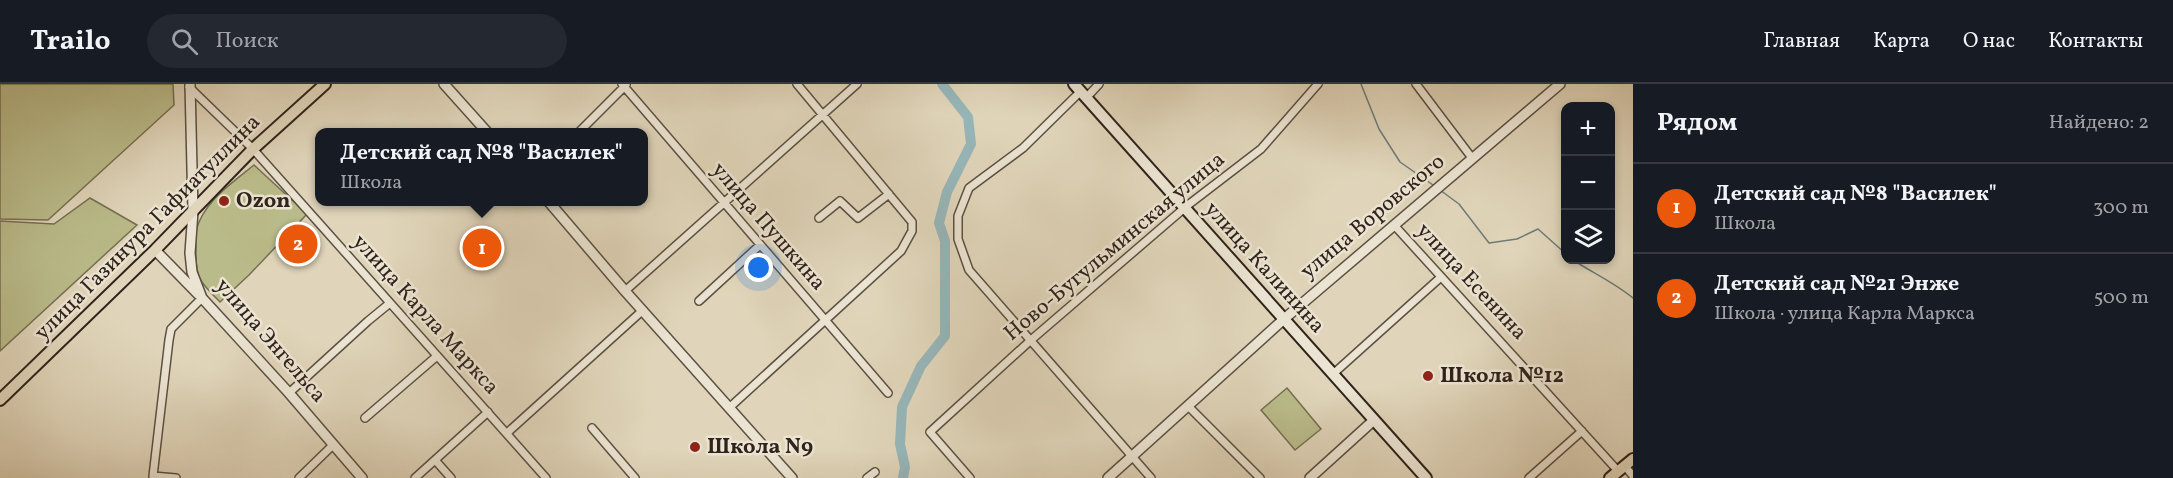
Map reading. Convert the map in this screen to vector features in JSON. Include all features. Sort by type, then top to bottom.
[{"type":"main road","name":"улица Газинура Гафиатуллина","points":[[0,400],[155,250],[253,149],[325,84]]},
{"type":"main road","name":"улица Калинина","points":[[1080,91],[1426,478]]},
{"type":"street","points":[[444,84],[483,128]]},
{"type":"street","points":[[729,408],[902,251],[912,231],[912,222],[797,84]]},
{"type":"street","points":[[625,291],[857,84]]},
{"type":"street","points":[[1099,84],[1080,91],[1023,148],[969,188],[958,216],[958,239],[969,270],[1151,478]]},
{"type":"street","name":"Ново-Бугульминская улица","points":[[970,478],[930,432],[1031,340],[1184,209],[1261,149],[1318,84]]},
{"type":"street","points":[[1416,84],[1472,158]]},
{"type":"street","name":"улица Воровского","points":[[1108,478],[1284,319],[1560,84]]},
{"type":"street","points":[[583,128],[624,85]]},
{"type":"street","name":"улица Пушкина","points":[[624,85],[888,393]]},
{"type":"street","name":"улица Карла Маркса","points":[[190,86],[253,149],[546,478]]},
{"type":"street","name":"улица Энгельса","points":[[190,86],[193,212],[190,253],[192,272],[202,298],[289,393],[362,478]]},
{"type":"street","points":[[819,218],[840,201],[858,218],[889,194]]},
{"type":"street","points":[[553,206],[642,311],[792,478]]},
{"type":"street","name":"улица Есенина","points":[[1394,225],[1582,431],[1621,469],[1633,476]]},
{"type":"street","points":[[699,301],[760,245]]},
{"type":"street","points":[[155,250],[202,298],[171,329],[169,340],[153,476],[176,478]]},
{"type":"street","points":[[1333,374],[1441,277]]},
{"type":"street","points":[[289,393],[390,303]]},
{"type":"street","points":[[507,434],[642,311]]},
{"type":"street","points":[[365,418],[437,356]]},
{"type":"street","points":[[1188,406],[1260,478]]},
{"type":"street","points":[[415,478],[488,412]]},
{"type":"street","points":[[1310,478],[1374,420]]},
{"type":"street","points":[[592,428],[635,478]]},
{"type":"street","points":[[1529,478],[1582,431]]},
{"type":"street","points":[[299,478],[333,445]]},
{"type":"street","points":[[435,460],[451,478]]},
{"type":"street","points":[[867,478],[875,472]]},
{"type":"green space","points":[[0,84],[173,84],[174,105],[48,220],[0,219]]},
{"type":"green space","points":[[254,165],[307,214],[220,302],[200,279],[196,259],[196,231],[212,202]]},
{"type":"green space","points":[[90,198],[137,225],[0,351],[0,221],[54,224]]},
{"type":"green space","points":[[1287,388],[1321,429],[1295,450],[1261,410]]},
{"type":"waterway","points":[[903,478],[905,467],[900,444],[902,407],[921,366],[945,336],[945,241],[939,223],[947,192],[971,144],[968,117],[942,84]]},
{"type":"waterway","points":[[1361,84],[1379,129],[1400,162],[1433,185]]},
{"type":"waterway","points":[[1440,190],[1459,204],[1489,243],[1517,239],[1538,229],[1561,250]]},
{"type":"waterway","points":[[1580,264],[1633,298]]},
{"type":"place","name":"Ozon","points":[[224,201]]},
{"type":"place","name":"Детский сад №21 Энже","points":[[298,244]]},
{"type":"place","name":"Детский сад №8 \"Василек\"","points":[[482,248]]},
{"type":"place","name":"Школа №12","points":[[1428,376]]},
{"type":"place","name":"Школа N9","points":[[695,447]]}]
